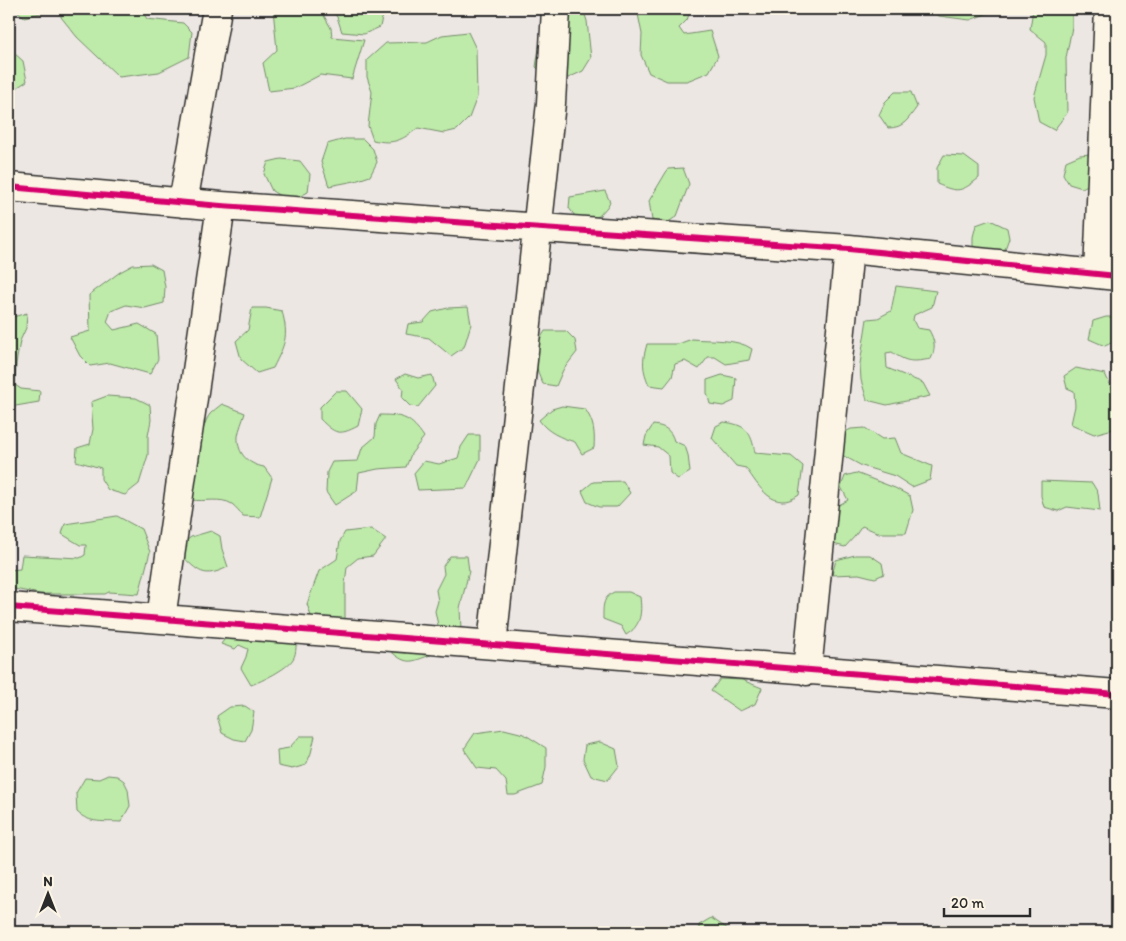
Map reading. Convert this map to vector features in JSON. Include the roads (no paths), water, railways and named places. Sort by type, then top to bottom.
[{"type":"street","points":[[183,203],[217,9]]},
{"type":"street","points":[[492,644],[551,103],[556,9]]},
{"type":"street","points":[[9,187],[221,206],[849,249],[1108,275],[1109,9]]},
{"type":"street","points":[[161,618],[221,206]]},
{"type":"street","points":[[807,671],[849,249]]},
{"type":"street","points":[[9,607],[1117,694]]}]
